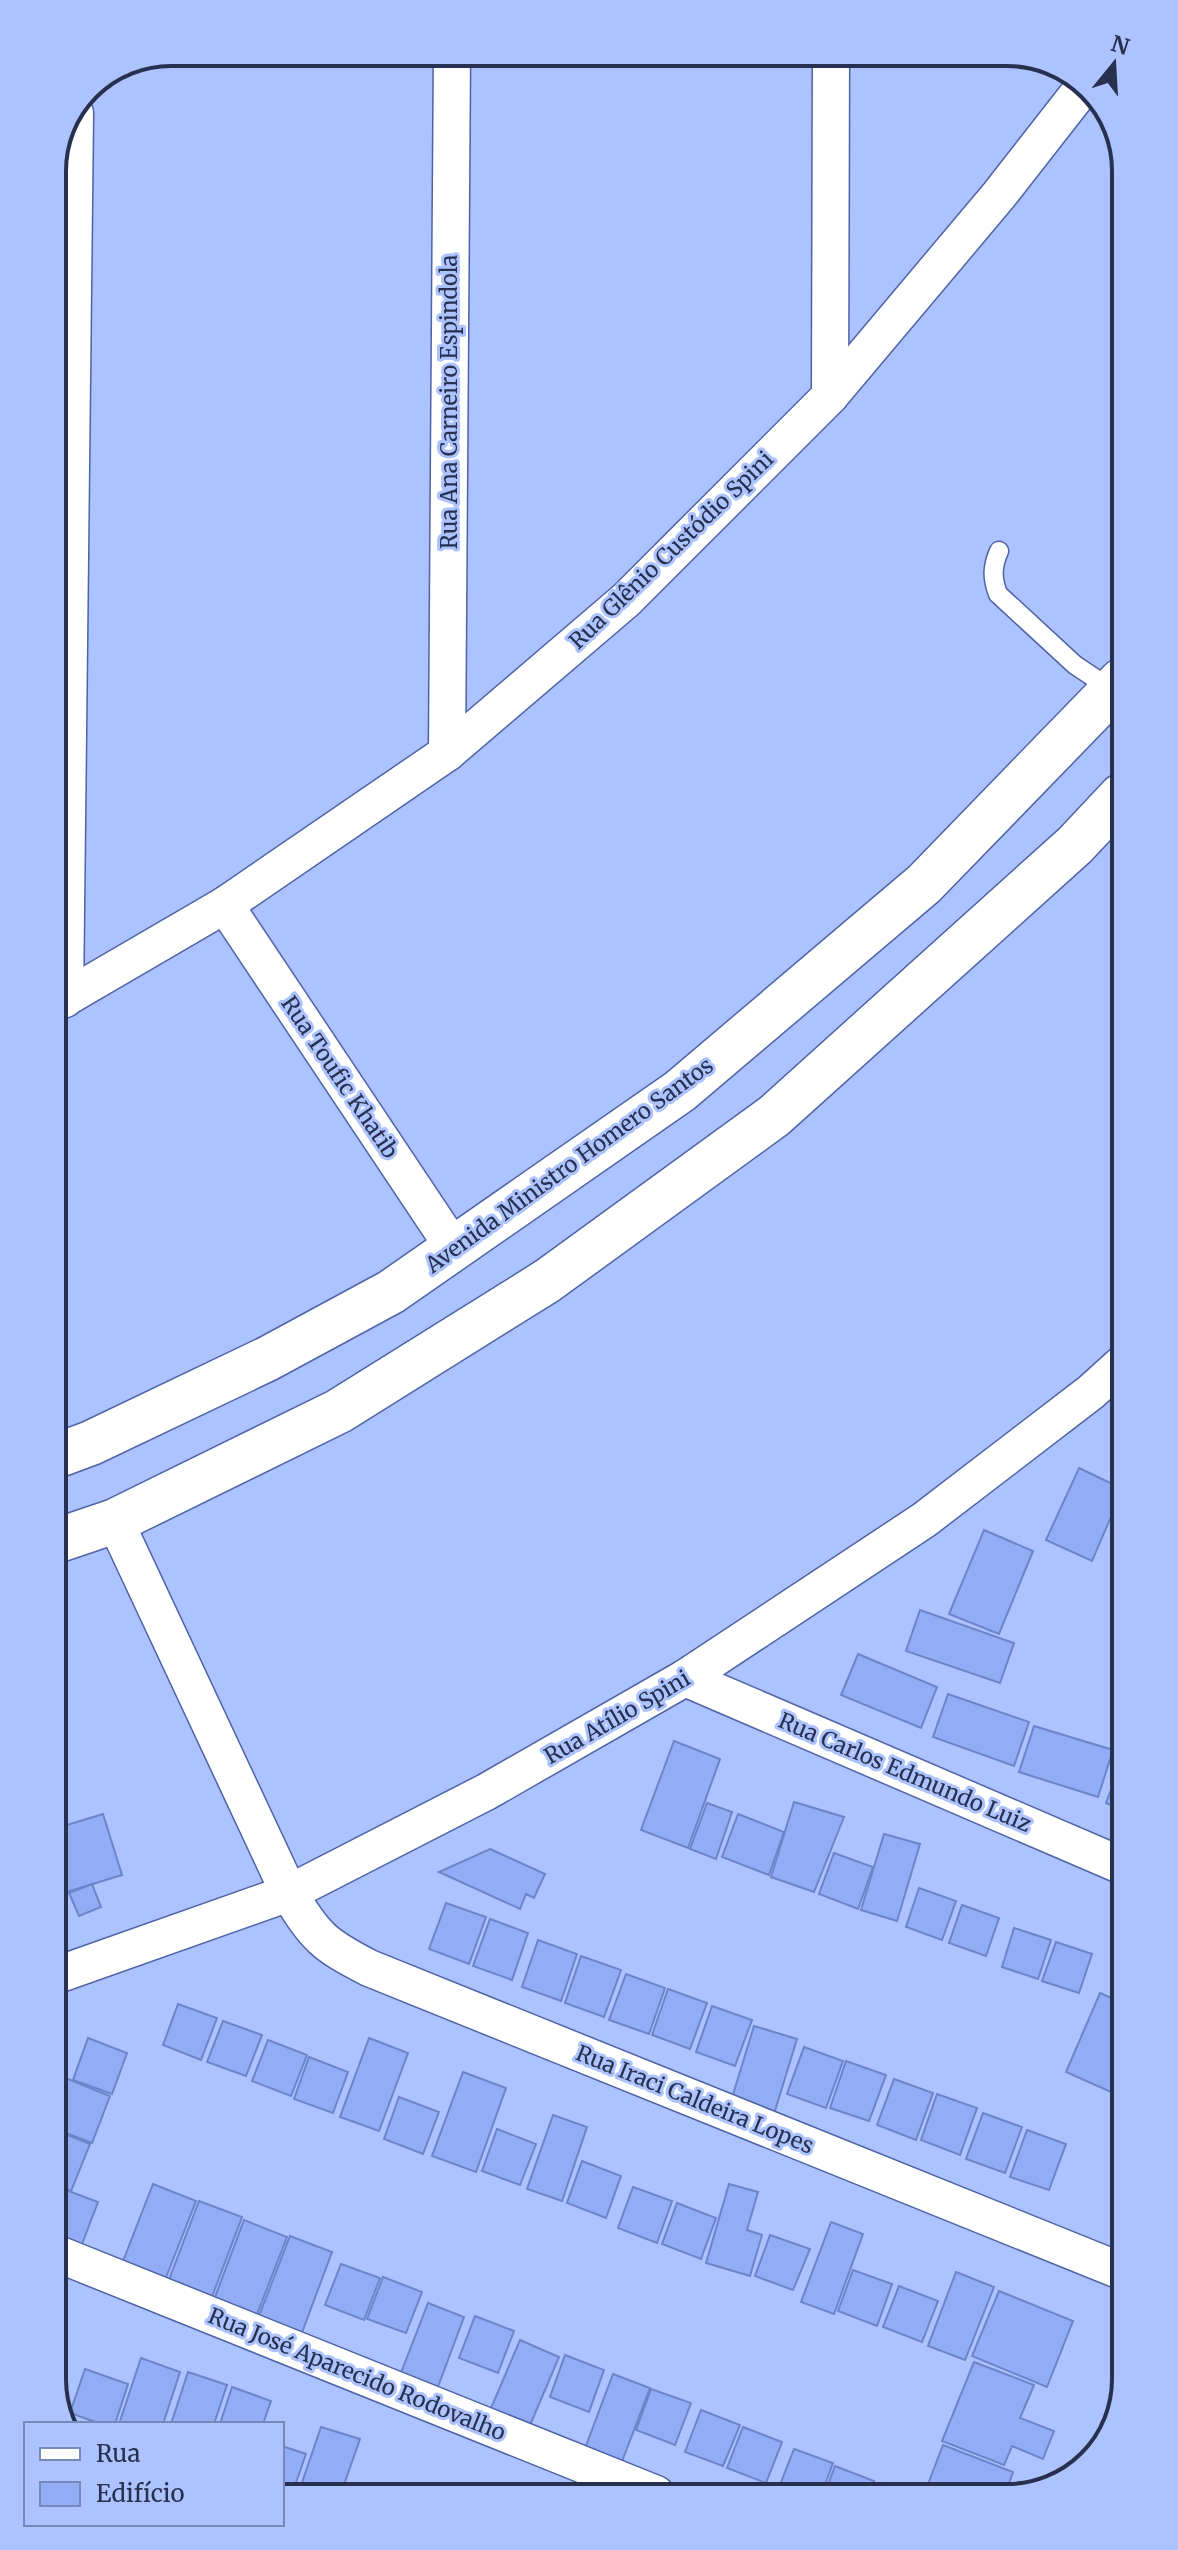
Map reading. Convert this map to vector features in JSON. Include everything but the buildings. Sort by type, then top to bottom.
[{"type":"street","name":"Rua Ana Carneiro Espindola","points":[[447,753],[452,66]]},
{"type":"street","points":[[830,396],[831,66]]},
{"type":"street","name":"Rua Glênio Custódio Spini","points":[[66,998],[225,905],[447,753],[626,600],[830,396],[999,195],[1074,99]]},
{"type":"street","points":[[66,646],[75,131]]},
{"type":"street","name":"Avenida Ministro Homero Santos","points":[[66,1452],[267,1359],[391,1292],[680,1091],[924,884],[1112,689]]},
{"type":"street","points":[[66,1538],[115,1521],[339,1411],[559,1272],[774,1116],[1075,845],[1112,806]]},
{"type":"street","name":"Rua Toufic Khatib","points":[[225,905],[455,1250]]},
{"type":"street","name":"Rua Atílio Spini","points":[[66,1972],[289,1893],[486,1792],[685,1678],[924,1520],[1112,1373]]},
{"type":"street","name":"Rua Iraci Caldeira Lopes","points":[[115,1521],[289,1893],[309,1927],[332,1949],[369,1968],[1112,2267]]},
{"type":"street","name":"Rua Carlos Edmundo Luiz","points":[[685,1678],[1112,1861]]},
{"type":"street","name":"Rua José Aparecido Rodovalho","points":[[66,2257],[631,2484]]},
{"type":"lane","points":[[999,551],[992,578],[998,594],[1075,665],[1112,683]]}]
